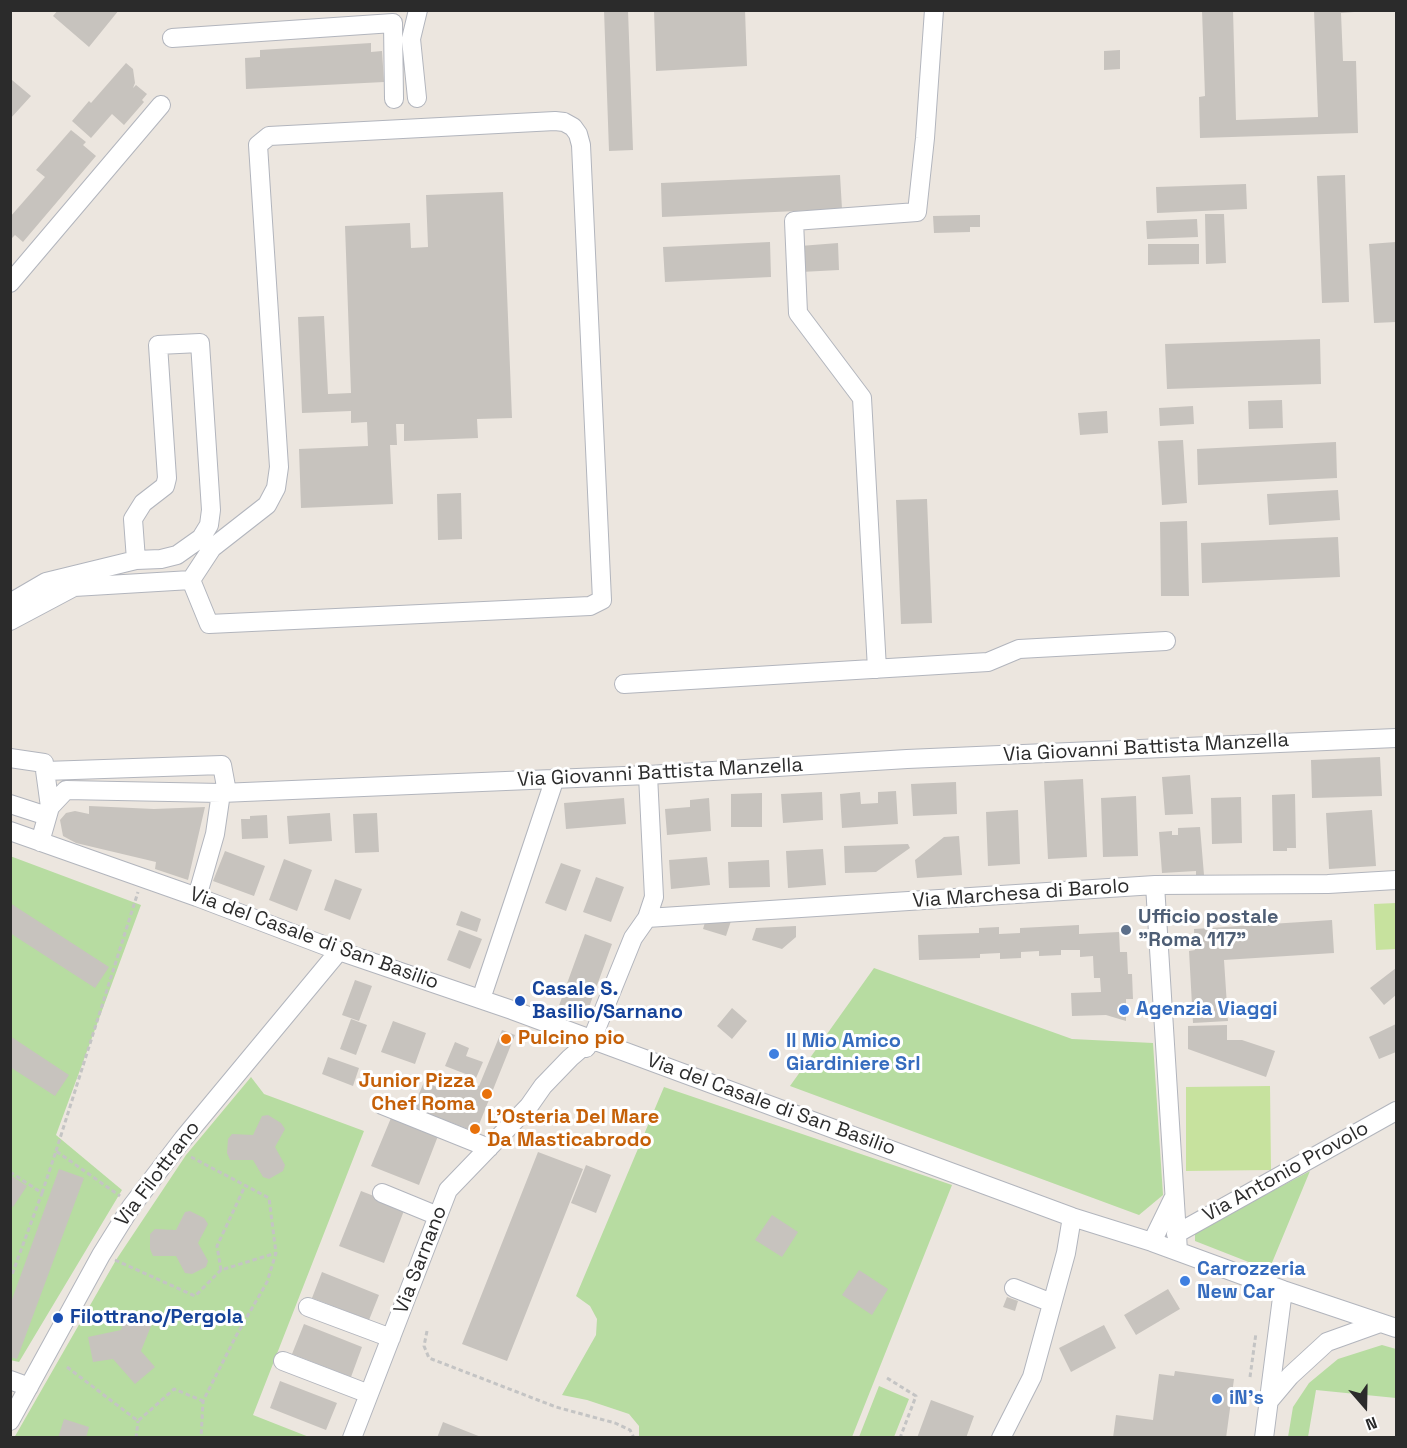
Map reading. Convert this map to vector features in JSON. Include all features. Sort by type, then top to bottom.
[{"type":"street","points":[[417,98],[411,39],[418,10]]},
{"type":"street","points":[[877,669],[862,398],[798,313],[795,221],[917,212],[926,138],[934,10]]},
{"type":"street","points":[[172,38],[393,23],[394,99]]},
{"type":"street","points":[[10,283],[161,105]]},
{"type":"street","points":[[555,121],[564,122],[573,127],[579,134],[581,145],[602,600],[590,606],[209,624],[191,580],[212,548],[267,505],[276,488],[279,467],[258,145],[269,136],[555,121]]},
{"type":"street","points":[[10,603],[46,582],[136,560],[161,559],[177,555],[201,538],[209,525],[211,510],[200,343],[158,345],[167,477],[165,486],[142,503],[133,519],[136,560]]},
{"type":"street","points":[[10,621],[74,587],[191,580]]},
{"type":"street","points":[[624,684],[988,662],[1019,649],[1166,641]]},
{"type":"street","name":"Via Giovanni Battista Manzella","points":[[49,812],[66,790],[224,792],[648,775],[907,759],[1396,738]]},
{"type":"street","points":[[10,758],[44,763],[49,812],[40,842]]},
{"type":"street","points":[[45,771],[222,765],[224,792],[197,897]]},
{"type":"street","name":"Via Sarnano","points":[[351,1437],[448,1190],[529,1106],[550,1093],[577,1064],[592,1039],[633,938],[647,918],[654,897],[648,775]]},
{"type":"street","points":[[481,999],[555,778]]},
{"type":"street","points":[[10,804],[49,812]]},
{"type":"street","name":"Via del Casale di San Basilio","points":[[10,831],[197,897],[339,951],[592,1039],[1072,1217],[1152,1242],[1177,1242],[1283,1290],[1388,1326]]},
{"type":"street","name":"Via Marchesa di Barolo","points":[[647,918],[1155,885],[1328,884],[1396,880]]},
{"type":"street","name":"Via Antonio Provolo","points":[[1155,885],[1177,1242],[1396,1110]]},
{"type":"street","name":"Via Filottrano","points":[[10,1421],[101,1255],[131,1207],[183,1139],[339,951]]},
{"type":"street","points":[[382,1105],[489,1148]]},
{"type":"street","points":[[382,1193],[438,1216]]},
{"type":"street","name":"Via Antonio Provolo","points":[[1152,1242],[1173,1200]]},
{"type":"street","points":[[1001,1437],[1032,1377],[1066,1253],[1072,1217]]},
{"type":"street","points":[[1014,1288],[1052,1303]]},
{"type":"street","points":[[1264,1437],[1283,1290]]},
{"type":"street","points":[[308,1307],[391,1338]]},
{"type":"street","points":[[1269,1401],[1290,1376],[1327,1342],[1388,1326]]},
{"type":"street","points":[[283,1361],[369,1394]]},
{"type":"street","points":[[10,1380],[29,1387]]},
{"type":"path","points":[[10,1280],[56,1151],[138,891]]},
{"type":"path","points":[[56,1151],[121,1197]]},
{"type":"path","points":[[186,1155],[269,1198],[276,1253],[267,1282],[203,1401],[201,1437]]},
{"type":"path","points":[[10,1172],[42,1193]]},
{"type":"path","points":[[222,1270],[217,1246],[245,1186]]},
{"type":"path","points":[[113,1259],[195,1296],[222,1270],[276,1253]]},
{"type":"path","points":[[427,1331],[424,1346],[429,1358],[556,1407],[615,1423],[630,1430],[634,1437]]},
{"type":"path","points":[[1250,1377],[1256,1334]]},
{"type":"path","points":[[67,1367],[138,1421]]},
{"type":"path","points":[[887,1378],[916,1396],[900,1437]]},
{"type":"path","points":[[136,1437],[138,1421],[174,1389],[203,1401]]},
{"type":"green space","points":[[10,856],[141,905],[56,1135],[122,1190],[19,1362],[10,1360]]},
{"type":"green space","points":[[1396,903],[1396,949],[1376,950],[1374,904]]},
{"type":"green space","points":[[874,968],[1072,1039],[1153,1043],[1163,1195],[1139,1215],[790,1086]]},
{"type":"green space","points":[[251,1077],[264,1094],[364,1131],[253,1415],[309,1437],[14,1438],[116,1260],[186,1155]]},
{"type":"green space","points":[[1270,1086],[1271,1170],[1186,1171],[1186,1087]]},
{"type":"green space","points":[[664,1087],[952,1185],[852,1437],[639,1437],[639,1426],[629,1414],[587,1400],[562,1395],[596,1335],[597,1319],[590,1306],[576,1296]]},
{"type":"green space","points":[[1310,1171],[1269,1270],[1195,1241],[1195,1232]]},
{"type":"green space","points":[[1382,1345],[1396,1349],[1396,1398],[1316,1390],[1308,1437],[1288,1437],[1293,1407],[1309,1383],[1338,1359]]},
{"type":"green space","points":[[879,1386],[909,1399],[894,1437],[859,1437]]},
{"type":"building","points":[[58,10],[119,10],[89,47],[53,16]]},
{"type":"building","points":[[604,10],[628,10],[633,150],[609,151]]},
{"type":"building","points":[[654,10],[745,10],[747,66],[656,71]]},
{"type":"building","points":[[1202,10],[1233,10],[1236,120],[1318,117],[1314,10],[1354,10],[1354,12],[1341,13],[1343,61],[1356,61],[1358,133],[1200,138],[1199,97],[1205,96]]},
{"type":"building","points":[[371,43],[371,52],[382,51],[384,82],[246,89],[245,58],[260,57],[260,50]]},
{"type":"building","points":[[1120,50],[1120,69],[1104,70],[1104,51]]},
{"type":"building","points":[[126,63],[133,69],[135,83],[133,88],[136,85],[147,94],[142,100],[144,102],[124,125],[112,114],[91,138],[72,121]]},
{"type":"building","points":[[12,80],[31,96],[10,119],[10,82]]},
{"type":"building","points":[[71,130],[86,142],[83,145],[96,156],[23,242],[15,235],[10,240],[10,217],[45,177],[36,170]]},
{"type":"building","points":[[840,175],[842,209],[662,217],[661,183]]},
{"type":"building","points":[[1345,175],[1349,302],[1322,303],[1317,176]]},
{"type":"building","points":[[1246,184],[1247,209],[1157,213],[1156,187]]},
{"type":"building","points":[[503,192],[512,418],[477,419],[478,438],[404,441],[404,424],[396,424],[397,445],[390,445],[393,504],[301,508],[299,449],[368,446],[367,422],[351,423],[351,411],[302,413],[298,317],[324,316],[328,394],[351,393],[345,226],[410,223],[411,248],[428,247],[426,195]]},
{"type":"building","points":[[1205,214],[1224,214],[1226,263],[1206,264]]},
{"type":"building","points":[[980,215],[980,227],[970,227],[970,232],[934,233],[933,216]]},
{"type":"building","points":[[1197,219],[1198,237],[1147,239],[1146,221]]},
{"type":"building","points":[[770,242],[771,277],[665,282],[663,247]]},
{"type":"building","points":[[1396,242],[1396,322],[1374,323],[1369,244]]},
{"type":"building","points":[[838,243],[839,270],[801,272],[800,246]]},
{"type":"building","points":[[1148,244],[1199,244],[1199,264],[1148,265]]},
{"type":"building","points":[[1320,339],[1321,384],[1167,389],[1165,344]]},
{"type":"building","points":[[1282,400],[1283,428],[1249,429],[1248,401]]},
{"type":"building","points":[[1193,406],[1194,424],[1160,426],[1159,408]]},
{"type":"building","points":[[1107,411],[1108,433],[1080,435],[1078,413]]},
{"type":"building","points":[[1183,440],[1187,503],[1162,505],[1158,441]]},
{"type":"building","points":[[1336,442],[1337,478],[1198,485],[1197,449]]},
{"type":"building","points":[[1338,490],[1340,520],[1269,525],[1267,494]]},
{"type":"building","points":[[461,493],[462,539],[438,540],[437,494]]},
{"type":"building","points":[[927,499],[932,623],[901,624],[896,500]]},
{"type":"building","points":[[1187,521],[1189,596],[1161,596],[1160,522]]},
{"type":"building","points":[[1338,537],[1340,577],[1202,583],[1201,543]]},
{"type":"building","points":[[1380,757],[1382,796],[1312,798],[1311,760]]},
{"type":"building","points":[[1190,775],[1193,814],[1165,815],[1162,777]]},
{"type":"building","points":[[1083,779],[1087,857],[1048,859],[1044,781]]},
{"type":"building","points":[[956,782],[957,814],[913,816],[911,784]]},
{"type":"building","points":[[896,791],[898,824],[842,828],[840,794],[860,792],[861,804],[878,803],[878,792]]},
{"type":"building","points":[[822,792],[823,820],[783,823],[781,794]]},
{"type":"building","points":[[762,793],[762,827],[731,827],[731,794]]},
{"type":"building","points":[[1295,794],[1296,848],[1287,848],[1287,851],[1273,851],[1272,795]]},
{"type":"building","points":[[1136,796],[1138,856],[1103,857],[1101,798]]},
{"type":"building","points":[[1241,797],[1242,843],[1212,844],[1211,798]]},
{"type":"building","points":[[624,798],[626,824],[566,829],[564,803]]},
{"type":"building","points":[[709,798],[711,831],[667,835],[665,809],[690,807],[690,800]]},
{"type":"building","points":[[89,806],[154,809],[205,807],[188,880],[155,869],[156,862],[76,843],[63,836],[60,820],[66,813],[75,811],[89,814]]},
{"type":"building","points":[[1018,810],[1020,864],[988,866],[986,812]]},
{"type":"building","points":[[1372,810],[1376,866],[1329,869],[1326,813]]},
{"type":"building","points":[[330,813],[332,841],[289,844],[287,816]]},
{"type":"building","points":[[377,813],[379,852],[355,853],[353,814]]},
{"type":"building","points":[[267,815],[268,838],[242,839],[241,819]]},
{"type":"building","points":[[1200,827],[1204,875],[1196,875],[1196,871],[1162,873],[1159,832],[1172,831],[1172,835],[1178,835],[1178,828]]},
{"type":"building","points":[[959,836],[962,875],[917,878],[915,860],[944,837]]},
{"type":"building","points":[[908,844],[910,848],[876,872],[845,873],[844,846]]},
{"type":"building","points":[[823,849],[826,885],[788,888],[786,851]]},
{"type":"building","points":[[225,851],[265,866],[254,896],[213,881]]},
{"type":"building","points":[[707,857],[710,885],[671,889],[669,860]]},
{"type":"building","points":[[284,859],[312,870],[297,911],[269,900]]},
{"type":"building","points":[[769,860],[770,887],[729,888],[728,862]]},
{"type":"building","points":[[561,863],[581,870],[566,911],[545,903]]},
{"type":"building","points":[[596,877],[624,887],[611,922],[583,912]]},
{"type":"building","points":[[335,879],[362,889],[350,920],[324,910]]},
{"type":"building","points":[[10,903],[109,967],[95,988],[10,933]]},
{"type":"building","points":[[461,911],[481,919],[477,932],[456,925]]},
{"type":"building","points":[[732,918],[726,936],[703,929],[706,919]]},
{"type":"building","points":[[1332,920],[1334,953],[1224,960],[1228,1021],[1193,1023],[1189,951],[1195,950],[1194,929]]},
{"type":"building","points":[[1079,925],[1079,934],[1119,932],[1120,952],[1127,952],[1128,974],[1132,974],[1133,999],[1126,999],[1126,1021],[1106,1015],[1072,1016],[1071,993],[1101,992],[1100,978],[1094,978],[1093,956],[1080,957],[1080,950],[1061,950],[1061,955],[1039,956],[1039,951],[1021,952],[1021,958],[1000,959],[1000,953],[980,954],[980,958],[919,960],[918,935],[979,933],[979,928],[999,927],[999,934],[1020,933],[1020,928]]},
{"type":"building","points":[[796,926],[796,937],[782,949],[752,940],[756,928]]},
{"type":"building","points":[[459,930],[482,939],[470,969],[447,960]]},
{"type":"building","points":[[585,934],[612,944],[584,1021],[557,1011]]},
{"type":"building","points":[[1396,968],[1396,995],[1384,1005],[1370,988]]},
{"type":"building","points":[[355,980],[372,986],[359,1021],[342,1015]]},
{"type":"building","points":[[732,1008],[747,1021],[732,1039],[717,1026]]},
{"type":"building","points":[[351,1019],[367,1025],[356,1055],[340,1049]]},
{"type":"building","points":[[393,1021],[426,1033],[415,1064],[381,1052]]},
{"type":"building","points":[[1396,1024],[1396,1052],[1379,1059],[1369,1037]]},
{"type":"building","points":[[1227,1025],[1227,1040],[1242,1040],[1275,1051],[1266,1077],[1188,1049],[1188,1026]]},
{"type":"building","points":[[502,1030],[515,1035],[476,1132],[413,1108],[424,1082],[442,1089],[448,1074],[479,1086]]},
{"type":"building","points":[[10,1036],[69,1075],[55,1096],[10,1067]]},
{"type":"building","points":[[455,1042],[469,1048],[466,1056],[483,1062],[476,1078],[445,1066]]},
{"type":"building","points":[[328,1057],[359,1068],[353,1086],[322,1074]]},
{"type":"building","points":[[268,1115],[281,1123],[285,1129],[275,1147],[285,1165],[283,1171],[269,1179],[263,1177],[253,1160],[230,1160],[227,1153],[228,1139],[232,1134],[253,1135],[262,1116]]},
{"type":"building","points":[[391,1118],[438,1136],[419,1185],[371,1166]]},
{"type":"building","points":[[538,1152],[583,1169],[507,1361],[462,1344]]},
{"type":"building","points":[[586,1165],[611,1175],[596,1213],[571,1203]]},
{"type":"building","points":[[59,1169],[84,1178],[17,1359],[10,1357],[10,1305]]},
{"type":"building","points":[[10,1175],[27,1186],[13,1207],[10,1205]]},
{"type":"building","points":[[361,1191],[405,1208],[384,1263],[339,1246]]},
{"type":"building","points":[[190,1211],[204,1218],[208,1224],[198,1243],[208,1261],[206,1267],[192,1274],[185,1273],[176,1256],[153,1256],[150,1249],[150,1234],[155,1229],[176,1230],[185,1212]]},
{"type":"building","points":[[772,1215],[798,1232],[782,1257],[755,1240]]},
{"type":"building","points":[[859,1270],[888,1289],[872,1315],[842,1295]]},
{"type":"building","points":[[322,1272],[379,1295],[369,1320],[312,1298]]},
{"type":"building","points":[[1168,1289],[1180,1309],[1136,1335],[1124,1315]]},
{"type":"building","points":[[1007,1297],[1018,1301],[1015,1311],[1003,1307]]},
{"type":"building","points":[[127,1312],[153,1321],[141,1351],[155,1367],[135,1384],[113,1359],[93,1362],[88,1337],[121,1330]]},
{"type":"building","points":[[304,1324],[362,1347],[351,1377],[292,1354]]},
{"type":"building","points":[[1104,1325],[1116,1348],[1071,1372],[1059,1348]]},
{"type":"building","points":[[1175,1371],[1234,1379],[1226,1438],[1113,1438],[1116,1415],[1153,1420],[1159,1374],[1174,1376]]},
{"type":"building","points":[[280,1381],[337,1403],[326,1430],[270,1408]]},
{"type":"building","points":[[931,1400],[974,1416],[966,1438],[917,1438]]},
{"type":"building","points":[[64,1419],[89,1427],[86,1438],[58,1438]]},
{"type":"building","points":[[443,1422],[481,1437],[481,1438],[437,1438]]},
{"type":"place","name":"Ufficio postale \"Roma 117\"","points":[[1126,930]]},
{"type":"place","name":"Casale S. Basilio/Sarnano","points":[[520,1001]]},
{"type":"place","name":"Agenzia Viaggi","points":[[1124,1010]]},
{"type":"place","name":"Pulcino pio","points":[[506,1039]]},
{"type":"place","name":"Il Mio Amico Giardiniere Srl","points":[[774,1054]]},
{"type":"place","name":"Junior Pizza Chef Roma","points":[[487,1094]]},
{"type":"place","name":"L'Osteria Del Mare Da Masticabrodo","points":[[475,1129]]},
{"type":"place","name":"Carrozzeria New Car","points":[[1185,1281]]},
{"type":"place","name":"Filottrano/Pergola","points":[[58,1318]]},
{"type":"place","name":"iN's","points":[[1217,1399]]}]
